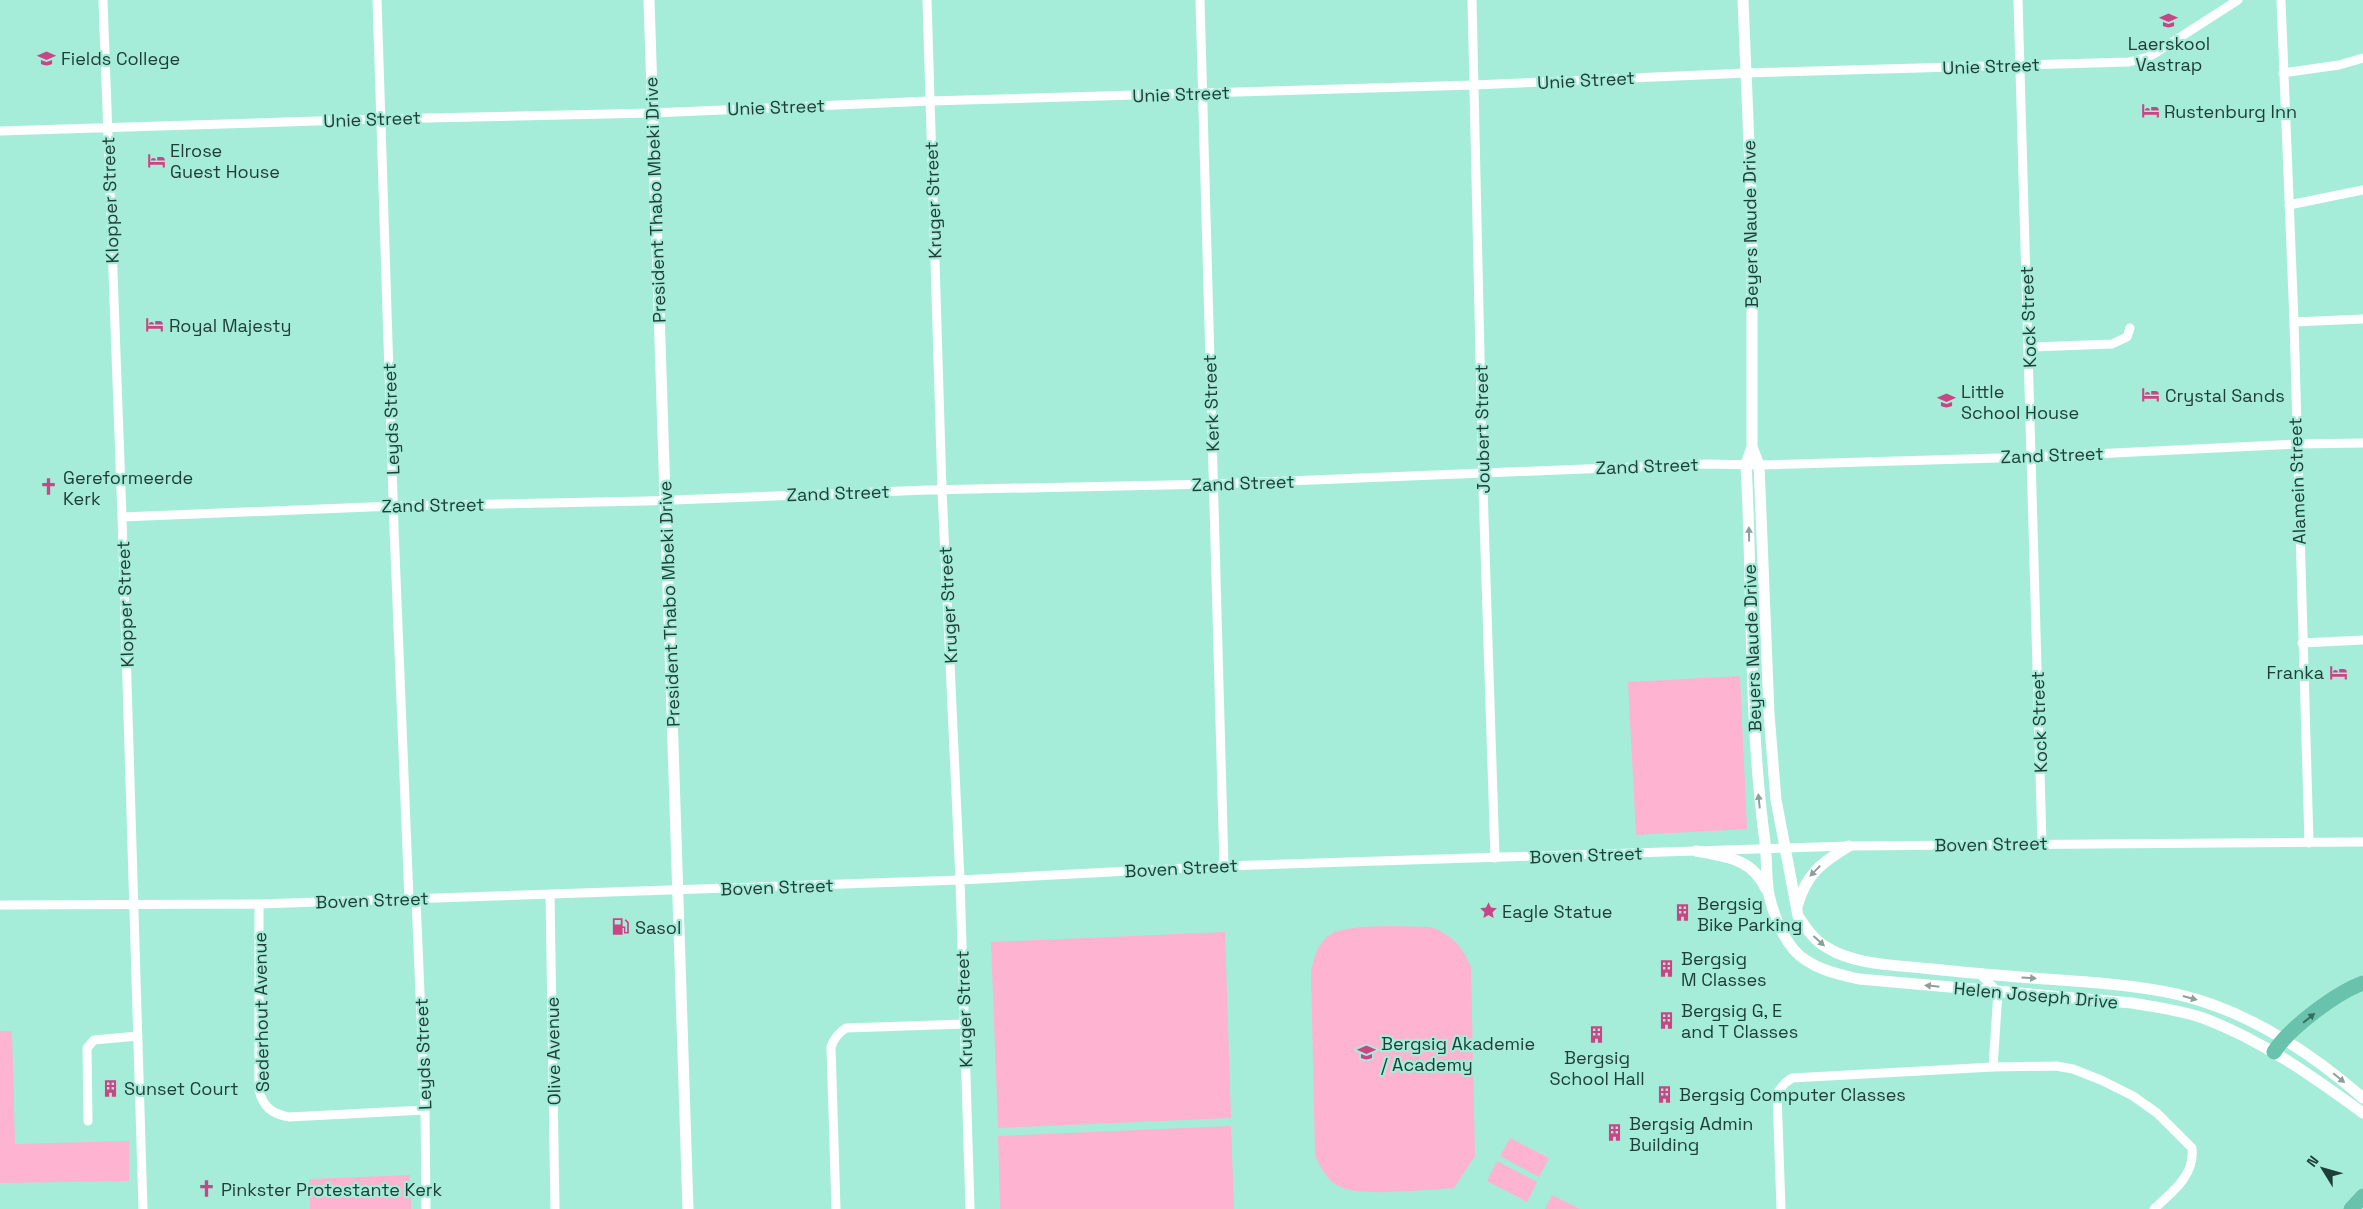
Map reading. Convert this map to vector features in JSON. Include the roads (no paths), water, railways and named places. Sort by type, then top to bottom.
[{"type":"highway","points":[[2274,1052],[2283,1039],[2328,1002],[2363,983]]},
{"type":"highway","points":[[2350,1209],[2363,1196]]},
{"type":"street","name":"Klopper Street","points":[[103,0],[122,517],[143,1209]]},
{"type":"street","name":"Leyds Street","points":[[377,0],[394,506],[425,1110],[426,1209]]},
{"type":"street","name":"President Thabo Mbeki Drive","points":[[649,0],[688,1209]]},
{"type":"street","name":"Kruger Street","points":[[927,0],[942,490],[960,880],[970,1209]]},
{"type":"street","name":"Kerk Street","points":[[1200,0],[1224,866]]},
{"type":"street","name":"Joubert Street","points":[[1472,0],[1483,472],[1495,858]]},
{"type":"street","name":"Beyers Naude Drive","points":[[1743,0],[1752,216],[1752,447],[1758,465],[1769,714],[1776,800],[1784,848]]},
{"type":"street","name":"Kock Street","points":[[2018,0],[2042,844]]},
{"type":"street","name":"Unie Street","points":[[0,131],[381,118],[652,112],[930,101],[1474,85],[1746,73],[2128,62],[2148,58],[2238,0]]},
{"type":"street","name":"Alamein Street","points":[[2281,0],[2294,322],[2309,843]]},
{"type":"street","points":[[2283,73],[2339,65],[2363,58]]},
{"type":"street","points":[[2289,205],[2363,190]]},
{"type":"street","points":[[2294,322],[2363,319]]},
{"type":"street","points":[[2029,347],[2112,344],[2122,341],[2127,337],[2130,328]]},
{"type":"street","name":"Zand Street","points":[[122,517],[394,506],[1213,484],[1483,472],[2032,456],[2297,444],[2363,443]]},
{"type":"street","name":"Beyers Naude Drive","points":[[1752,447],[1746,464],[1753,716],[1759,800],[1766,849]]},
{"type":"street","points":[[2302,643],[2363,640]]},
{"type":"street","name":"Boven Street","points":[[0,905],[260,904],[960,880],[1224,866],[1849,846],[2363,842]]},
{"type":"street","points":[[1796,909],[1802,889],[1811,874],[1828,859],[1849,846]]},
{"type":"street","name":"Helen Joseph Drive","points":[[1784,848],[1798,916],[1814,936],[1826,947],[1852,958],[1886,964],[2106,984],[2176,994],[2236,1014],[2283,1039],[2317,1061],[2363,1098]]},
{"type":"street","name":"Helen Joseph Drive","points":[[1766,849],[1769,895],[1781,930],[1794,950],[1810,962],[1831,973],[1859,979],[2132,1003],[2176,1010],[2202,1017],[2274,1052],[2312,1076],[2363,1114]]},
{"type":"street","points":[[1696,851],[1747,864],[1762,879],[1769,895]]},
{"type":"street","name":"Olive Avenue","points":[[550,894],[555,1209]]},
{"type":"street","name":"Sederhout Avenue","points":[[260,904],[259,1090],[266,1107],[276,1115],[289,1117],[425,1110]]},
{"type":"street","points":[[1980,974],[1998,992],[1993,1067]]},
{"type":"street","points":[[836,1209],[831,1047],[834,1040],[846,1028],[965,1024]]},
{"type":"street","points":[[88,1121],[88,1048],[90,1042],[138,1036]]},
{"type":"street","points":[[1781,1209],[1778,1092],[1785,1082],[1803,1076],[2056,1066],[2102,1080],[2133,1096],[2168,1122],[2192,1148],[2192,1163],[2189,1172],[2154,1209]]},
{"type":"place","name":"Laerskool Vastrap","points":[[2169,20]]},
{"type":"place","name":"Fields College","points":[[47,58]]},
{"type":"place","name":"Rustenburg Inn","points":[[2150,111]]},
{"type":"place","name":"Elrose Guest House","points":[[156,160]]},
{"type":"place","name":"Royal Majesty","points":[[155,325]]},
{"type":"place","name":"Crystal Sands","points":[[2151,395]]},
{"type":"place","name":"Little School House","points":[[1947,401]]},
{"type":"place","name":"Gereformeerde Kerk","points":[[49,487]]},
{"type":"place","name":"Franka","points":[[2338,672]]},
{"type":"place","name":"Eagle Statue","points":[[1488,911]]},
{"type":"place","name":"Bergsig Bike Parking","points":[[1683,913]]},
{"type":"place","name":"Sasol","points":[[621,927]]},
{"type":"place","name":"Bergsig M Classes","points":[[1667,968]]},
{"type":"place","name":"Bergsig G, E and T Classes","points":[[1667,1020]]},
{"type":"place","name":"Bergsig School Hall","points":[[1597,1034]]},
{"type":"place","name":"Bergsig Akademie / Academy","points":[[1367,1053]]},
{"type":"place","name":"Sunset Court","points":[[110,1088]]},
{"type":"place","name":"Bergsig Computer Classes","points":[[1665,1094]]},
{"type":"place","name":"Bergsig Admin Building","points":[[1615,1133]]},
{"type":"place","name":"Pinkster Protestante Kerk","points":[[207,1189]]}]
